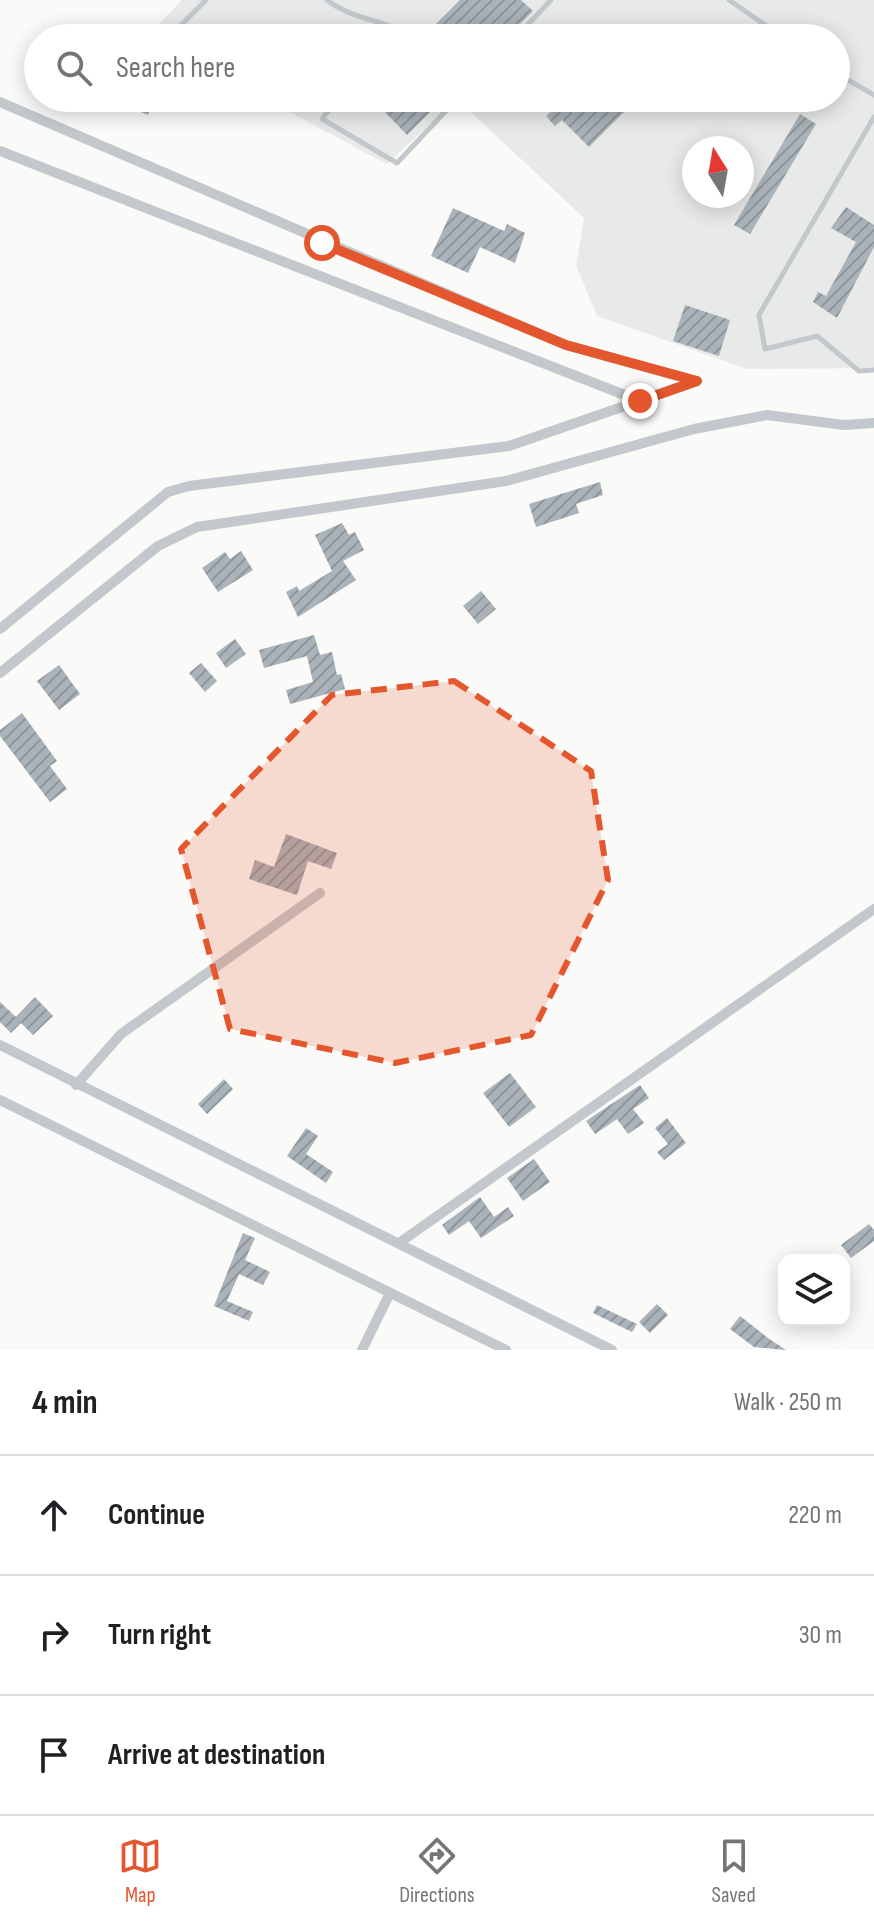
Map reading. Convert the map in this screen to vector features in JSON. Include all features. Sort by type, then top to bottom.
[{"type":"street","points":[[0,102],[566,345],[697,381],[509,446],[479,453],[294,472],[189,486],[168,492],[0,629]]},
{"type":"street","points":[[0,151],[640,401]]},
{"type":"street","points":[[0,673],[158,546],[197,527],[506,481],[694,429],[767,415],[844,425],[874,423]]},
{"type":"street","points":[[76,1085],[121,1034],[320,893]]},
{"type":"street","points":[[399,1243],[874,909]]},
{"type":"street","points":[[0,1045],[612,1350]]},
{"type":"street","points":[[0,1100],[506,1350]]},
{"type":"street","points":[[362,1350],[390,1293]]},
{"type":"lane","points":[[182,24],[206,0]]},
{"type":"lane","points":[[327,0],[338,9],[380,24]]},
{"type":"lane","points":[[528,24],[551,0]]},
{"type":"lane","points":[[729,0],[764,24]]},
{"type":"lane","points":[[850,81],[874,95]]},
{"type":"lane","points":[[327,112],[322,119],[397,163],[445,112]]},
{"type":"lane","points":[[874,117],[759,315],[765,349],[817,336],[859,371],[874,370]]},
{"type":"highlighted area","points":[[454,681],[591,771],[608,880],[531,1035],[395,1063],[230,1029],[181,849],[332,695]]},
{"type":"shaded area","points":[[182,0],[874,0],[874,368],[747,369],[597,316],[576,265],[584,218],[471,112],[850,112],[850,24],[159,24]]},
{"type":"shaded area","points":[[289,112],[443,112],[387,164]]},
{"type":"building","points":[[460,0],[521,0],[533,11],[520,24],[436,24]]},
{"type":"building","points":[[385,112],[430,112],[407,135]]},
{"type":"building","points":[[551,112],[624,112],[589,147],[562,120],[555,126],[546,116]]},
{"type":"building","points":[[800,114],[816,124],[750,234],[734,225],[744,208],[754,208],[754,191]]},
{"type":"building","points":[[846,207],[874,225],[874,247],[837,318],[813,302],[818,292],[826,296],[856,242],[831,228]]},
{"type":"building","points":[[453,208],[504,231],[507,224],[525,233],[515,263],[480,247],[468,273],[431,256]]},
{"type":"building","points":[[685,305],[730,320],[719,356],[673,341]]},
{"type":"building","points":[[600,482],[603,495],[576,504],[579,513],[536,527],[529,504]]},
{"type":"building","points":[[342,523],[349,535],[355,532],[364,550],[343,561],[356,580],[298,617],[286,592],[297,586],[299,591],[332,571],[315,535]]},
{"type":"building","points":[[241,551],[253,570],[218,592],[202,568],[225,552],[230,559]]},
{"type":"building","points":[[481,591],[496,609],[478,624],[463,606]]},
{"type":"building","points":[[314,635],[320,655],[332,652],[337,675],[341,674],[345,689],[290,704],[286,690],[313,682],[307,656],[264,668],[259,650]]},
{"type":"building","points":[[235,639],[246,654],[226,668],[216,653]]},
{"type":"building","points":[[201,663],[217,681],[205,692],[189,673]]},
{"type":"building","points":[[59,665],[80,694],[59,710],[37,681]]},
{"type":"building","points":[[22,713],[57,761],[50,766],[67,789],[50,802],[0,736],[0,730]]},
{"type":"building","points":[[286,834],[337,853],[331,869],[308,861],[297,895],[249,879],[255,860],[274,867]]},
{"type":"building","points":[[35,997],[53,1016],[33,1035],[21,1023],[11,1033],[0,1022],[0,1002],[16,1017]]},
{"type":"building","points":[[510,1073],[536,1107],[509,1127],[483,1093]]},
{"type":"building","points":[[224,1079],[233,1089],[207,1114],[198,1104]]},
{"type":"building","points":[[640,1085],[649,1098],[633,1109],[644,1123],[628,1134],[617,1119],[595,1134],[586,1121]]},
{"type":"building","points":[[667,1118],[686,1143],[664,1160],[657,1152],[668,1144],[655,1128]]},
{"type":"building","points":[[306,1128],[318,1136],[306,1154],[333,1172],[326,1183],[287,1156]]},
{"type":"building","points":[[534,1159],[550,1182],[523,1201],[507,1178]]},
{"type":"building","points":[[480,1197],[494,1217],[508,1207],[514,1216],[481,1238],[469,1221],[449,1235],[442,1225]]},
{"type":"building","points":[[869,1224],[874,1230],[874,1241],[851,1258],[841,1245]]},
{"type":"building","points":[[243,1233],[255,1238],[245,1260],[270,1272],[263,1285],[239,1274],[227,1301],[253,1312],[249,1321],[214,1306]]},
{"type":"building","points":[[657,1304],[668,1315],[650,1333],[639,1322]]},
{"type":"building","points":[[597,1305],[637,1324],[632,1332],[593,1313]]},
{"type":"building","points":[[740,1316],[786,1350],[754,1347],[730,1329]]},
{"type":"route","points":[[322,243],[566,345],[697,381],[640,401]]}]
